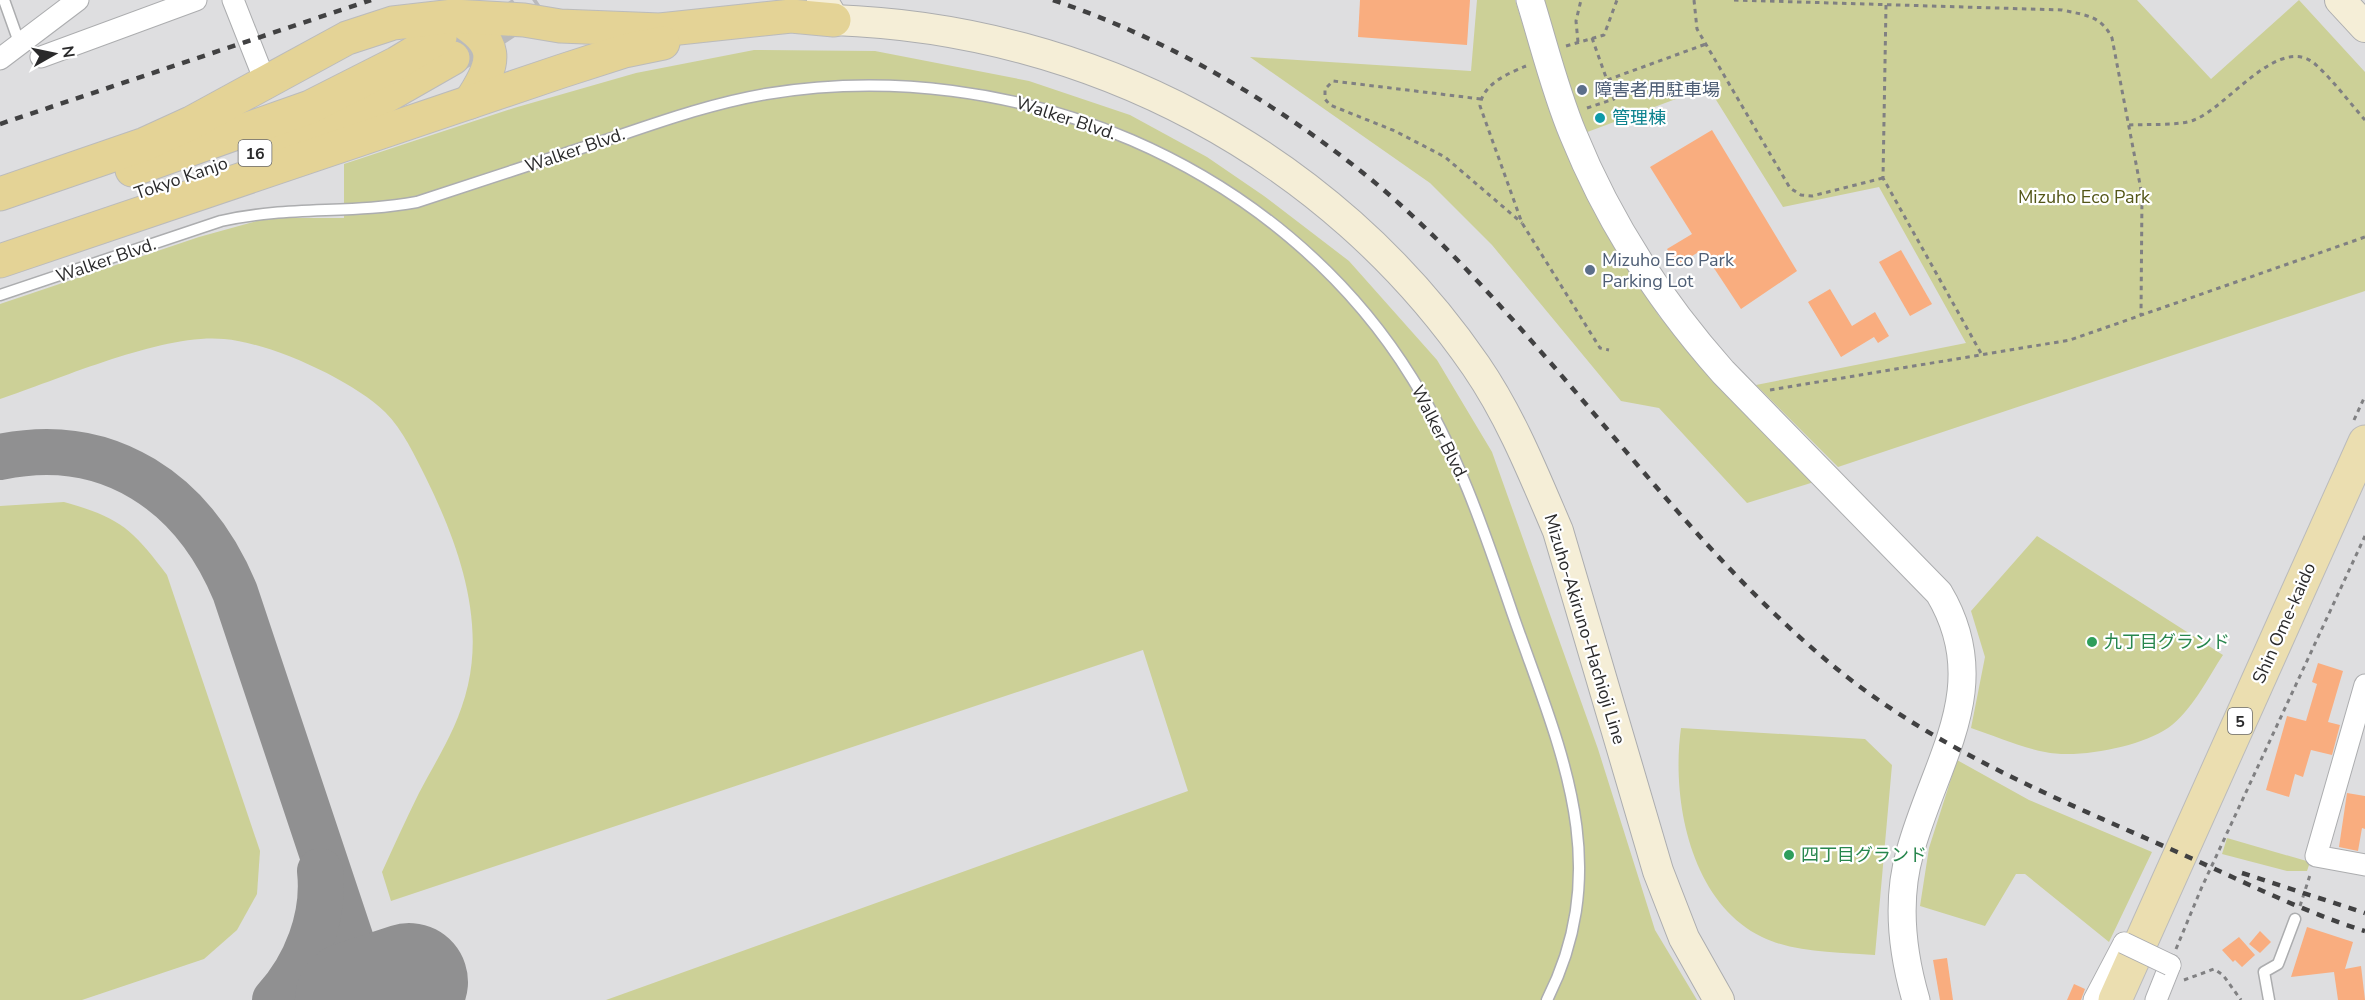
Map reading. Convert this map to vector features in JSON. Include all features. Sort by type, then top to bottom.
[{"type":"highway","points":[[0,194],[146,144],[191,123],[347,38],[393,23],[449,37],[622,29],[660,30],[828,10]]},
{"type":"highway","points":[[0,261],[624,51],[743,30],[800,26],[828,10]]},
{"type":"highway","points":[[449,37],[477,29],[489,48],[490,65],[485,79],[470,102]]},
{"type":"highway","name":"Tokyo Kanjo","points":[[0,214],[310,107],[449,37]]},
{"type":"highway","name":"Tokyo Kanjo","points":[[0,240],[317,131],[368,107],[449,37]]},
{"type":"main road","points":[[2340,0],[2365,27]]},
{"type":"main road","name":"Mizuho-Akiruno-Hachioji Line","points":[[828,10],[887,22],[991,38],[1089,68],[1182,107],[1297,179],[1340,213],[1407,281],[1447,326],[1477,368],[1510,424],[1539,486],[1558,531],[1658,871],[1684,938],[1719,1000]]},
{"type":"main road","name":"Shin Ome-kaido","points":[[2115,1000],[2365,442]]},
{"type":"main road","name":"Shin Ome-kaido","points":[[2132,1000],[2365,487]]},
{"type":"street","points":[[0,60],[78,0]]},
{"type":"street","points":[[41,57],[196,0]]},
{"type":"street","points":[[233,0],[265,81]]},
{"type":"street","points":[[1532,3],[1573,133],[1607,209],[1646,275],[1694,340],[1938,593],[1950,611],[1962,651],[1962,692],[1948,744],[1909,854],[1903,899],[1902,928],[1905,956],[1916,1000]]},
{"type":"street","points":[[2365,685],[2316,856],[2365,865]]},
{"type":"street","points":[[2094,1000],[2124,943],[2166,974]]},
{"type":"lane","points":[[4,0],[20,45]]},
{"type":"lane","name":"Walker Blvd.","points":[[0,295],[221,221],[278,211],[382,209],[417,202],[688,112],[765,94],[838,86],[892,85],[996,97],[1048,109],[1101,127],[1166,156],[1232,194],[1286,235],[1331,276],[1376,327],[1410,375],[1445,434],[1477,508],[1569,776],[1580,860],[1577,904],[1567,950],[1547,1000]]},
{"type":"lane","points":[[2269,1000],[2264,972],[2278,964],[2295,919]]},
{"type":"path","points":[[1578,42],[1576,21],[1581,0]]},
{"type":"path","points":[[1562,47],[1604,35],[1617,0]]},
{"type":"path","points":[[1694,0],[1697,29],[1790,188],[1801,195],[1812,196],[1883,178]]},
{"type":"path","points":[[1734,0],[2062,10],[2089,16],[2106,25],[2112,38],[2142,195],[2141,315]]},
{"type":"path","points":[[1990,0],[1990,8]]},
{"type":"path","points":[[1886,5],[1883,178],[1982,354]]},
{"type":"path","points":[[1584,109],[1614,99],[1592,38]]},
{"type":"path","points":[[1607,80],[1706,44]]},
{"type":"path","points":[[2129,125],[2193,120],[2231,95],[2274,60],[2297,55],[2314,63],[2365,120]]},
{"type":"path","points":[[1531,64],[1501,77],[1481,99],[1480,106],[1522,223],[1600,348],[1609,350]]},
{"type":"path","points":[[1481,99],[1333,81],[1325,89],[1325,99],[1330,105],[1395,131],[1445,157],[1522,223]]},
{"type":"path","points":[[1763,391],[2070,340],[2365,237]]},
{"type":"path","points":[[2241,1000],[2223,975],[2214,969],[2170,986],[2166,974],[2201,889],[2365,536]]},
{"type":"path","points":[[2295,919],[2316,856]]},
{"type":"green space","name":"Mizuho Eco Park","points":[[1477,0],[1515,0],[1533,57],[1544,13],[1544,0],[2137,0],[2211,79],[2299,0],[2365,72],[2365,291],[1838,467],[1756,385],[1966,343],[1879,187],[1783,207],[1708,87],[1582,134],[1596,214],[1659,316],[1738,406],[1814,482],[1747,503],[1659,408],[1621,401],[1492,245],[1430,183],[1250,57],[1471,71]]},
{"type":"green space","points":[[754,50],[875,51],[1029,81],[1130,115],[1207,157],[1264,196],[1349,261],[1437,360],[1492,452],[1598,749],[1655,930],[1697,1000],[606,1000],[1188,791],[1143,650],[391,901],[382,872],[459,715],[468,685],[473,632],[465,579],[448,527],[403,435],[385,412],[371,400],[332,376],[287,355],[224,339],[199,339],[142,350],[0,399],[0,304],[199,237],[268,218],[344,218],[344,164],[514,108],[636,73]]},
{"type":"green space","points":[[64,502],[99,514],[124,527],[144,546],[167,575],[260,851],[257,894],[237,930],[204,959],[82,1000],[0,1000],[0,506]]},
{"type":"green space","name":"九丁目グランド","points":[[2037,536],[2223,655],[2192,704],[2168,728],[2142,741],[2125,746],[2108,750],[2059,754],[2036,750],[1971,728],[1985,657],[1971,611]]},
{"type":"green space","name":"四丁目グランド","points":[[1681,728],[1865,739],[1892,765],[1875,955],[1817,951],[1775,942],[1762,937],[1737,921],[1718,900],[1702,874],[1683,816],[1679,786]]},
{"type":"green space","points":[[1957,760],[2029,800],[2152,852],[2109,942],[2025,874],[2016,874],[1985,926],[1920,906],[1929,848]]},
{"type":"green space","points":[[2227,838],[2310,862],[2307,871],[2287,871],[2222,854]]},
{"type":"building","points":[[1360,0],[1470,0],[1467,45],[1358,37]]},
{"type":"building","points":[[1712,130],[1797,271],[1741,309],[1702,250],[1677,265],[1667,249],[1692,234],[1650,167]]},
{"type":"building","points":[[1901,250],[1932,304],[1910,316],[1879,262]]},
{"type":"building","points":[[1830,289],[1852,326],[1875,312],[1889,336],[1878,343],[1874,337],[1841,357],[1808,302]]},
{"type":"building","points":[[2318,663],[2343,671],[2328,722],[2340,725],[2332,755],[2311,750],[2303,777],[2295,774],[2289,797],[2266,790],[2287,716],[2306,721],[2317,684],[2312,682]]},
{"type":"building","points":[[2347,793],[2365,796],[2365,829],[2362,828],[2358,851],[2339,847]]},
{"type":"building","points":[[2307,927],[2353,942],[2345,969],[2361,966],[2365,1000],[2338,1000],[2334,972],[2291,977]]},
{"type":"building","points":[[2260,931],[2271,942],[2260,953],[2249,944]]},
{"type":"building","points":[[2239,937],[2255,955],[2242,967],[2235,960],[2233,962],[2222,950]]},
{"type":"building","points":[[1947,958],[1953,1000],[1940,1000],[1933,960]]},
{"type":"building","points":[[2074,984],[2085,989],[2081,1000],[2067,1000]]},
{"type":"taxiway","points":[[0,457],[40,452],[77,454],[111,464],[143,479],[171,500],[196,526],[218,557],[235,592],[371,1000]]},
{"type":"taxiway","points":[[275,1000],[296,972],[311,940],[319,906],[320,871]]},
{"type":"runway","points":[[354,1000],[409,982]]},
{"type":"tunnel","points":[[453,58],[538,2]]},
{"type":"railway","points":[[0,124],[371,0]]},
{"type":"railway","points":[[1053,0],[1138,34],[1221,76],[1300,126],[1373,181],[1437,239],[1477,281],[1716,555],[1795,633],[1875,698],[1914,724],[2039,790],[2290,903],[2365,931]]},
{"type":"railway","points":[[2242,873],[2365,913]]},
{"type":"place","name":"障害者用駐車場","points":[[1582,90]]},
{"type":"place","name":"管理棟","points":[[1600,118]]},
{"type":"place","name":"Mizuho Eco Park Parking Lot","points":[[1590,270]]},
{"type":"place","name":"九丁目グランド","points":[[2092,642]]},
{"type":"place","name":"四丁目グランド","points":[[1789,855]]}]
